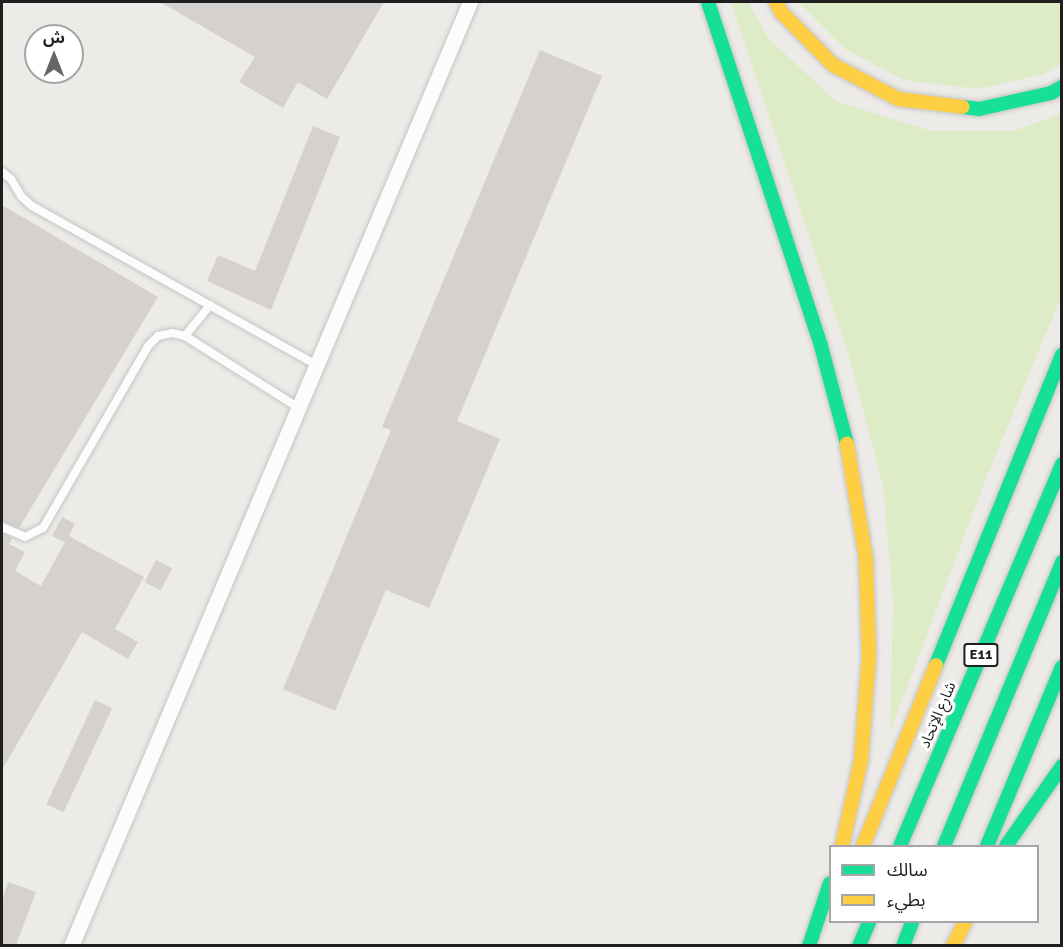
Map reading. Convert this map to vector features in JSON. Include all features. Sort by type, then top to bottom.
[{"type":"main road","points":[[708,2],[821,346],[850,454],[866,559],[869,656],[861,760],[842,845]]},
{"type":"main road","points":[[776,2],[781,12],[833,65],[898,99],[979,109],[1051,93],[1062,87]]},
{"type":"main road","points":[[862,845],[1062,355]]},
{"type":"main road","name":"شارع الإتحاد","points":[[900,845],[1062,464]]},
{"type":"main road","name":"E11","points":[[944,845],[1062,562]]},
{"type":"main road","points":[[987,845],[1062,667]]},
{"type":"main road","points":[[1007,845],[1062,766]]},
{"type":"main road","points":[[808,945],[829,888]]},
{"type":"main road","points":[[821,945],[831,923]]},
{"type":"main road","points":[[859,945],[868,923]]},
{"type":"main road","points":[[903,945],[911,923]]},
{"type":"main road","points":[[945,945],[954,923]]},
{"type":"main road","points":[[953,945],[964,923]]},
{"type":"street","points":[[71,945],[470,2]]},
{"type":"lane","points":[[2,172],[11,179],[22,197],[32,206],[317,365]]},
{"type":"lane","points":[[185,336],[210,305]]},
{"type":"lane","points":[[2,527],[12,534],[25,537],[43,528],[148,346],[165,334],[185,336],[299,408]]},
{"type":"green space","points":[[731,2],[748,2],[769,39],[836,101],[931,131],[1014,131],[1061,113],[1061,297],[987,476],[890,732],[893,601],[883,486],[849,356]]},
{"type":"green space","points":[[798,2],[1061,2],[1061,64],[1044,74],[978,89],[904,80],[845,49]]},
{"type":"building","points":[[160,2],[384,2],[327,99],[298,82],[283,108],[239,82],[255,57]]},
{"type":"building","points":[[540,50],[602,76],[457,421],[500,439],[429,608],[386,590],[335,711],[283,689],[391,430],[382,427]]},
{"type":"building","points":[[313,126],[340,137],[271,310],[207,281],[218,255],[255,271]]},
{"type":"building","points":[[2,205],[158,297],[19,528],[2,521]]},
{"type":"building","points":[[62,517],[75,524],[69,536],[144,577],[115,629],[138,642],[128,659],[82,632],[2,770],[2,533],[12,538],[9,544],[25,552],[15,571],[41,586],[65,542],[52,536]]},
{"type":"building","points":[[156,560],[172,568],[161,590],[145,582]]},
{"type":"building","points":[[95,700],[112,708],[64,812],[46,804]]},
{"type":"building","points":[[8,882],[36,892],[16,945],[2,945],[2,900]]},
{"type":"traffic: fast","points":[[708,2],[821,346],[847,444]]},
{"type":"traffic: fast","points":[[963,107],[979,109],[1051,93],[1062,87]]},
{"type":"traffic: fast","points":[[936,665],[1062,355]]},
{"type":"traffic: fast","points":[[900,845],[1062,464]]},
{"type":"traffic: fast","points":[[944,845],[1062,562]]},
{"type":"traffic: fast","points":[[987,845],[1062,667]]},
{"type":"traffic: fast","points":[[1007,845],[1062,766]]},
{"type":"traffic: fast","points":[[809,946],[829,886]]},
{"type":"traffic: fast","points":[[859,946],[869,923]]},
{"type":"traffic: fast","points":[[903,946],[912,923]]},
{"type":"traffic: slow","points":[[776,2],[781,12],[833,65],[898,99],[963,107]]},
{"type":"traffic: slow","points":[[842,845],[861,760],[869,656],[866,559],[847,444]]},
{"type":"traffic: slow","points":[[863,845],[936,665]]},
{"type":"traffic: slow","points":[[953,946],[964,923]]}]
